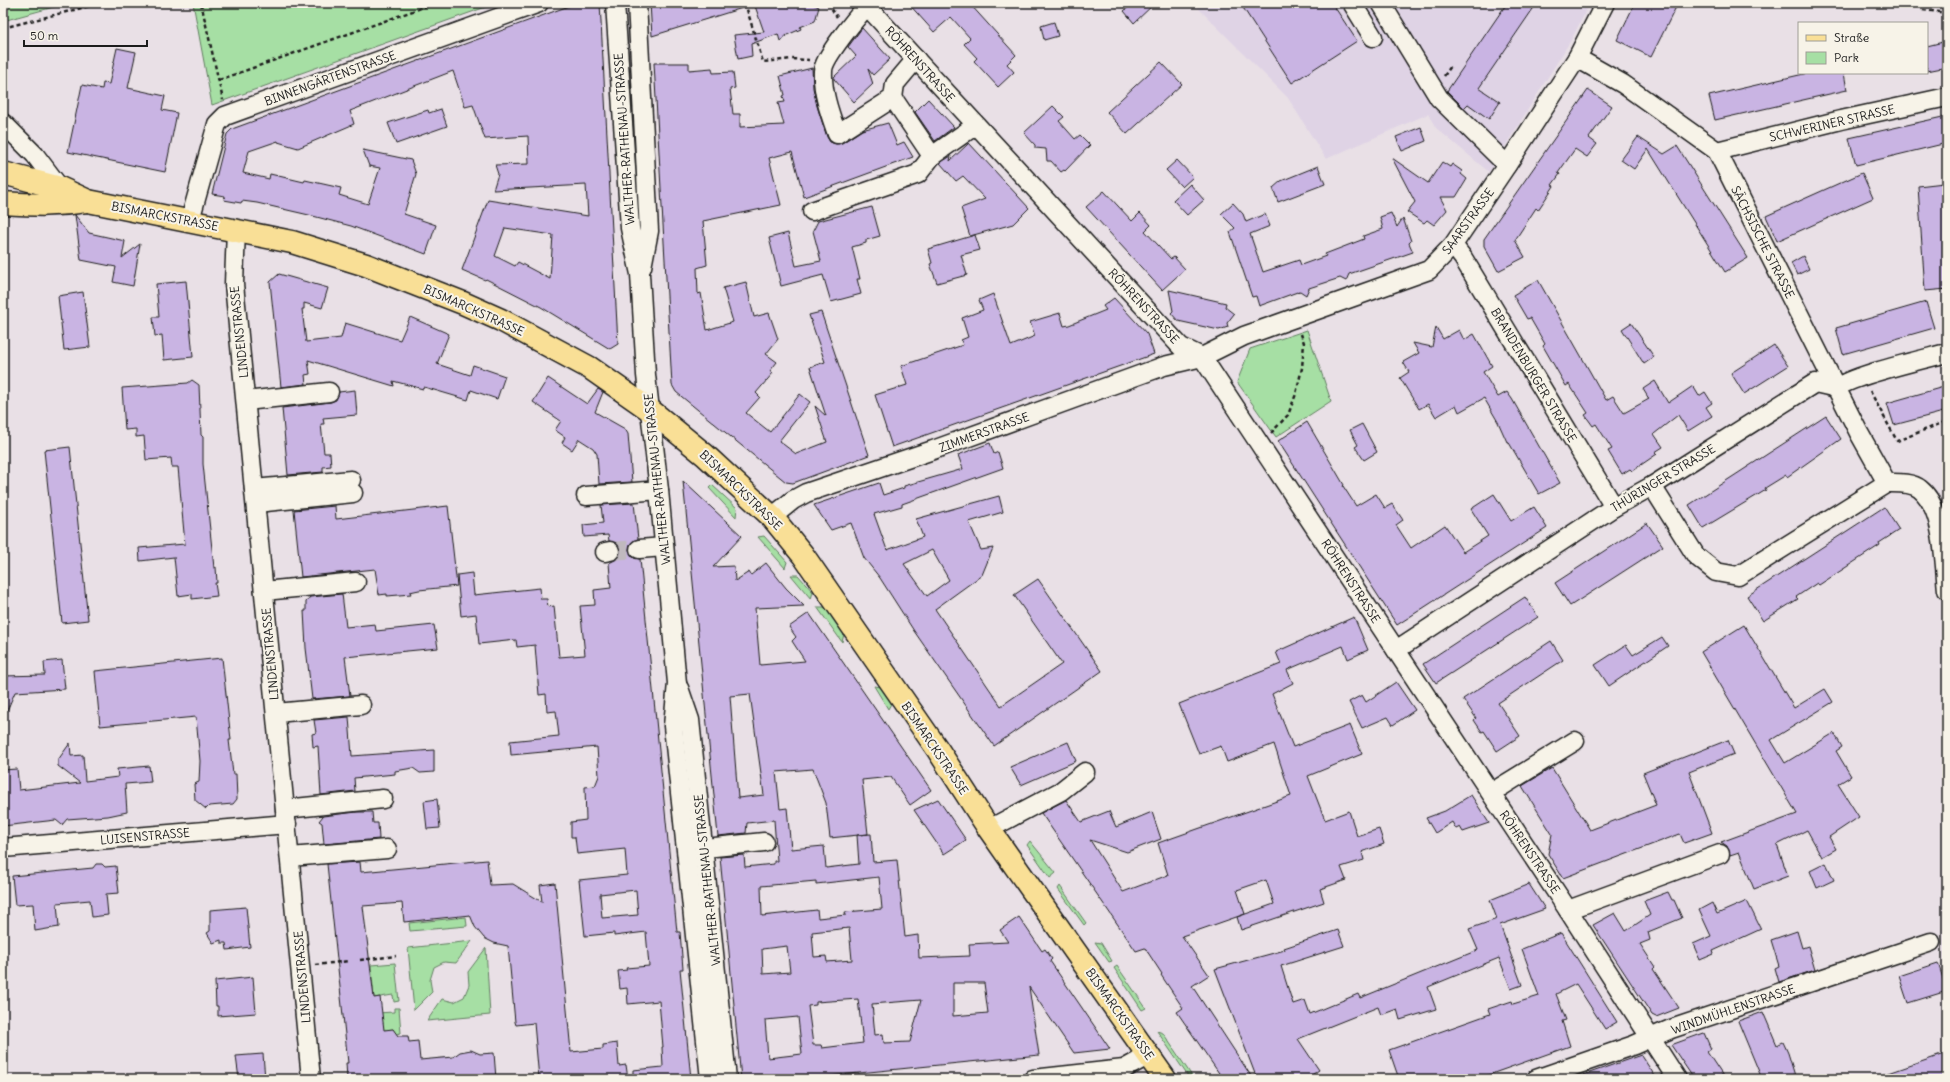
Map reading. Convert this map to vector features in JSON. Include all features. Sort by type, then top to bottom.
[{"type":"main road","name":"BISMARCKSTRASSE","points":[[3,173],[60,188],[88,201],[190,220],[292,242],[366,265],[463,303],[501,320],[590,368],[650,410],[718,466],[772,517],[803,555],[938,750],[989,829],[1165,1079]]},
{"type":"main road","name":"BISMARCKSTRASSE","points":[[3,202],[37,206],[60,205],[88,201]]},
{"type":"street","name":"BINNENGÄRTENSTRASSE","points":[[225,116],[539,3]]},
{"type":"street","name":"WALTHER-RATHENAU-STRASSE","points":[[615,3],[630,228],[640,274],[646,375],[659,490],[677,683],[673,726],[710,1079]]},
{"type":"street","name":"WALTHER-RATHENAU-STRASSE","points":[[637,3],[649,231],[640,274]]},
{"type":"street","points":[[1352,3],[1373,37]]},
{"type":"street","points":[[1381,3],[1439,98],[1507,165]]},
{"type":"street","name":"SAARSTRASSE","points":[[1202,357],[1244,336],[1429,270],[1452,245],[1507,165],[1577,58],[1605,3]]},
{"type":"street","points":[[866,4],[845,31],[823,70],[826,98],[836,134],[892,98],[895,84],[916,59]]},
{"type":"street","name":"RÖHRENSTRASSE","points":[[866,4],[1181,347],[1202,357],[1568,910],[1677,1079]]},
{"type":"street","name":"SÄCHSISCHE STRASSE","points":[[1577,58],[1622,84],[1717,151],[1837,388],[1887,483]]},
{"type":"street","name":"SCHWERINER STRASSE","points":[[1717,151],[1841,120],[1947,97]]},
{"type":"street","points":[[892,98],[932,156]]},
{"type":"street","points":[[190,220],[217,124],[225,116]]},
{"type":"street","points":[[3,123],[35,155],[60,188]]},
{"type":"street","points":[[812,211],[918,174],[932,156],[976,125]]},
{"type":"street","name":"LINDENSTRASSE","points":[[236,230],[234,281],[311,1079]]},
{"type":"street","name":"BRANDENBURGER STRASSE","points":[[1452,245],[1463,258],[1614,507]]},
{"type":"street","points":[[1837,388],[1862,377],[1947,353]]},
{"type":"street","name":"ZIMMERSTRASSE","points":[[772,517],[793,500],[806,493],[933,450],[1164,366],[1202,357]]},
{"type":"street","name":"THÜRINGER STRASSE","points":[[1396,650],[1614,507],[1652,486],[1815,383],[1837,388]]},
{"type":"street","points":[[246,401],[329,392]]},
{"type":"street","points":[[1652,486],[1696,556],[1716,572],[1738,576],[1887,483],[1903,484],[1919,488],[1932,502],[1942,540],[1947,590]]},
{"type":"street","points":[[255,496],[352,487]]},
{"type":"street","points":[[586,496],[659,490]]},
{"type":"street","points":[[639,549],[664,547]]},
{"type":"street","points":[[264,591],[356,582]]},
{"type":"street","name":"WALTHER-RATHENAU-STRASSE","points":[[677,683],[690,720],[705,848],[727,1079]]},
{"type":"street","points":[[276,713],[360,704]]},
{"type":"street","points":[[1491,793],[1575,741]]},
{"type":"street","points":[[989,829],[1061,791],[1085,772]]},
{"type":"street","name":"LUISENSTRASSE","points":[[3,848],[286,817],[383,799]]},
{"type":"street","points":[[705,848],[764,842]]},
{"type":"street","points":[[290,857],[387,849]]},
{"type":"street","points":[[1568,910],[1720,854]]},
{"type":"street","name":"WINDMÜHLENSTRASSE","points":[[1536,1079],[1931,942]]},
{"type":"street","points":[[1033,1079],[1124,1069],[1149,1055]]},
{"type":"path","points":[[3,28],[101,3]]},
{"type":"path","points":[[201,3],[219,80],[225,116]]},
{"type":"path","points":[[219,80],[436,3]]},
{"type":"path","points":[[745,3],[763,62],[792,59],[827,62]]},
{"type":"path","points":[[1924,3],[1923,10],[1947,13]]},
{"type":"path","points":[[1258,440],[1273,432],[1288,415],[1302,368],[1304,343],[1300,332]]},
{"type":"path","points":[[1862,377],[1897,441],[1947,421]]},
{"type":"path","points":[[360,960],[396,956]]},
{"type":"path","points":[[301,966],[349,961]]},
{"type":"shaded area","points":[[1193,3],[1590,3],[1571,40],[1489,172],[1436,128],[1428,114],[1326,159],[1288,98]]},
{"type":"green space","points":[[3,3],[68,3],[3,21]]},
{"type":"green space","points":[[193,3],[497,3],[212,105]]},
{"type":"green space","points":[[1307,330],[1331,401],[1276,437],[1237,382],[1250,349]]},
{"type":"green space","points":[[712,485],[737,508],[736,517],[709,488]]},
{"type":"green space","points":[[764,536],[787,562],[785,568],[758,537]]},
{"type":"green space","points":[[791,575],[798,575],[813,592],[811,599]]},
{"type":"green space","points":[[817,607],[825,607],[844,634],[842,642]]},
{"type":"green space","points":[[874,686],[882,687],[892,702],[888,709]]},
{"type":"green space","points":[[1030,841],[1056,873],[1050,878],[1027,845]]},
{"type":"green space","points":[[1060,886],[1086,923],[1084,925],[1058,889]]},
{"type":"green space","points":[[466,917],[467,926],[410,931],[409,923]]},
{"type":"green space","points":[[472,941],[456,963],[444,962],[434,967],[430,980],[432,992],[414,1010],[408,948]]},
{"type":"green space","points":[[1095,942],[1101,943],[1112,961],[1109,962]]},
{"type":"green space","points":[[486,948],[490,1015],[427,1021],[442,999],[454,1002],[464,997],[469,985],[468,972]]},
{"type":"green space","points":[[395,963],[399,1001],[394,1002],[393,995],[374,998],[371,965]]},
{"type":"green space","points":[[1117,966],[1146,1008],[1142,1010],[1114,968]]},
{"type":"green space","points":[[394,1008],[399,1008],[401,1033],[396,1034],[393,1029],[379,1031],[377,1013],[394,1012]]},
{"type":"green space","points":[[1157,1031],[1163,1033],[1194,1079],[1190,1079]]},
{"type":"building","points":[[577,3],[600,3],[618,344],[610,349],[541,307],[486,279],[485,280],[462,270],[488,200],[588,216],[586,185],[493,190],[498,174],[495,165],[529,164],[528,136],[485,139],[473,105],[465,107],[453,71],[350,111],[354,124],[298,148],[278,141],[249,151],[243,173],[269,179],[270,174],[304,182],[305,180],[341,188],[339,195],[368,204],[380,168],[369,166],[363,150],[411,160],[416,174],[404,214],[436,225],[426,254],[351,226],[257,203],[242,201],[241,203],[224,200],[225,196],[212,194],[227,134],[232,129]],"holes":[[[505,228],[553,235],[550,279],[518,262],[515,266],[495,256]]]},
{"type":"building","points":[[650,3],[749,3],[749,6],[652,36]]},
{"type":"building","points":[[754,3],[810,3],[819,7],[815,21],[800,27],[801,29],[787,35],[780,41],[778,34],[751,44],[752,56],[738,59],[734,35],[764,32]]},
{"type":"building","points":[[908,3],[969,3],[1016,55],[1007,64],[1014,72],[998,87],[974,61],[977,58],[964,44],[970,38],[951,17],[934,32]]},
{"type":"building","points":[[1133,3],[1155,3],[1134,23],[1124,11]]},
{"type":"building","points":[[1240,3],[1332,3],[1357,41],[1292,83]]},
{"type":"building","points":[[1507,3],[1537,3],[1479,88],[1500,102],[1489,119],[1468,104],[1464,108],[1447,91]]},
{"type":"building","points":[[1635,3],[1678,3],[1651,57],[1617,40]]},
{"type":"building","points":[[1054,22],[1058,36],[1044,40],[1041,26]]},
{"type":"building","points":[[862,28],[890,59],[873,75],[868,69],[873,84],[854,102],[834,79],[834,77],[856,56],[848,47]]},
{"type":"building","points":[[1947,41],[1947,67],[1928,71],[1928,46]]},
{"type":"building","points":[[117,48],[136,52],[128,88],[165,96],[162,110],[177,113],[165,172],[68,152],[82,85],[102,89],[103,83],[109,84]]},
{"type":"building","points":[[1161,62],[1182,84],[1127,134],[1107,112]]},
{"type":"building","points":[[654,63],[689,63],[689,70],[712,68],[713,73],[733,72],[735,88],[730,89],[733,114],[740,114],[740,127],[784,125],[778,103],[785,102],[783,96],[785,95],[780,76],[812,68],[813,88],[817,106],[830,142],[836,144],[842,143],[862,130],[888,123],[897,145],[904,142],[913,157],[804,197],[792,152],[769,158],[781,205],[703,221],[707,265],[697,268],[698,294],[701,293],[707,330],[733,322],[723,288],[746,282],[754,317],[769,313],[778,339],[766,354],[777,362],[770,371],[773,373],[756,393],[760,397],[746,413],[770,432],[800,394],[810,402],[779,441],[796,454],[827,442],[815,406],[826,416],[810,367],[825,362],[809,315],[821,312],[869,455],[793,483],[786,482],[676,392],[672,385]]},
{"type":"building","points":[[1804,74],[1844,74],[1847,90],[1715,120],[1709,96]]},
{"type":"building","points":[[1588,90],[1612,106],[1589,138],[1597,144],[1587,157],[1575,149],[1558,173],[1560,174],[1552,185],[1554,186],[1538,210],[1536,208],[1515,240],[1525,257],[1498,271],[1484,246],[1484,239]]},
{"type":"building","points":[[928,99],[954,127],[935,141],[915,112]]},
{"type":"building","points":[[1053,106],[1064,117],[1059,121],[1075,139],[1080,135],[1090,145],[1065,171],[1064,170],[1061,172],[1051,161],[1047,161],[1046,149],[1035,148],[1035,145],[1024,133]]},
{"type":"building","points":[[441,109],[447,126],[396,144],[388,123],[428,110],[429,113]]},
{"type":"building","points":[[1947,116],[1947,143],[1856,165],[1849,138]]},
{"type":"building","points":[[1421,127],[1426,141],[1402,151],[1396,137]]},
{"type":"building","points":[[1638,137],[1664,154],[1677,146],[1748,258],[1725,272],[1648,149],[1634,169],[1621,160]]},
{"type":"building","points":[[969,143],[1029,208],[1013,224],[970,236],[961,208],[985,199],[963,176],[956,181],[940,163],[951,156],[950,161]]},
{"type":"building","points":[[1392,158],[1428,183],[1442,162],[1450,167],[1452,164],[1462,171],[1461,174],[1467,179],[1456,197],[1440,197],[1447,210],[1434,225],[1427,220],[1424,223],[1407,212],[1415,202]]},
{"type":"building","points":[[1177,160],[1193,177],[1182,187],[1166,170]]},
{"type":"building","points":[[1318,166],[1325,184],[1278,202],[1273,188],[1281,181]]},
{"type":"building","points":[[1862,173],[1873,198],[1777,241],[1766,216]]},
{"type":"building","points":[[1944,183],[1947,223],[1947,289],[1925,291],[1918,186]]},
{"type":"building","points":[[1190,184],[1204,200],[1187,215],[1173,200]]},
{"type":"building","points":[[1104,191],[1132,221],[1140,213],[1151,225],[1145,231],[1171,259],[1174,257],[1185,269],[1162,290],[1086,207]]},
{"type":"building","points":[[1233,203],[1243,214],[1246,222],[1265,214],[1270,226],[1250,234],[1263,272],[1299,260],[1301,265],[1326,256],[1325,254],[1364,239],[1363,236],[1383,229],[1380,217],[1391,213],[1397,227],[1403,218],[1411,241],[1409,243],[1413,252],[1349,274],[1346,281],[1340,278],[1309,288],[1306,295],[1300,291],[1259,306],[1256,296],[1252,297],[1230,232],[1235,228],[1221,214]]},
{"type":"building","points":[[872,207],[880,236],[866,240],[866,243],[852,247],[860,279],[857,279],[861,294],[831,302],[823,275],[781,286],[769,238],[788,233],[796,266],[821,261],[813,231],[818,221]]},
{"type":"building","points":[[75,215],[89,233],[125,241],[122,258],[140,244],[133,286],[113,282],[116,267],[81,260]]},
{"type":"building","points":[[975,235],[980,250],[961,255],[967,275],[937,283],[930,264],[932,263],[928,249]]},
{"type":"building","points":[[1803,256],[1809,269],[1797,275],[1791,263]]},
{"type":"building","points":[[279,274],[328,288],[322,308],[304,303],[304,309],[302,309],[306,342],[341,338],[345,323],[400,340],[410,317],[449,334],[437,364],[470,375],[473,365],[505,376],[497,399],[471,390],[468,400],[424,387],[423,389],[393,381],[394,386],[308,360],[310,374],[305,375],[306,384],[281,387],[270,282]]},
{"type":"building","points":[[1538,280],[1606,400],[1613,396],[1624,413],[1649,399],[1643,389],[1655,381],[1668,403],[1693,386],[1699,396],[1705,392],[1712,403],[1706,407],[1712,416],[1688,431],[1678,415],[1654,434],[1663,447],[1655,452],[1657,454],[1632,471],[1630,469],[1622,474],[1608,451],[1612,449],[1596,424],[1593,426],[1585,415],[1588,413],[1569,384],[1566,386],[1543,346],[1545,344],[1530,318],[1527,319],[1513,295]]},
{"type":"building","points":[[186,281],[193,357],[164,360],[162,335],[155,336],[153,317],[159,317],[156,284]]},
{"type":"building","points":[[1169,290],[1226,303],[1225,307],[1234,314],[1227,323],[1228,327],[1219,330],[1178,321],[1171,313],[1173,311]]},
{"type":"building","points":[[83,292],[90,347],[64,350],[58,296]]},
{"type":"building","points":[[993,294],[1011,346],[1035,336],[1030,322],[1060,313],[1064,326],[1069,325],[1106,310],[1103,306],[1114,298],[1147,334],[1154,354],[892,447],[875,395],[907,385],[901,366],[963,345],[961,340],[968,337],[962,318],[983,310],[979,300]]},
{"type":"building","points":[[1926,302],[1934,328],[1843,354],[1836,328]]},
{"type":"building","points":[[1631,323],[1654,357],[1644,364],[1622,329]]},
{"type":"building","points":[[1436,327],[1443,339],[1459,330],[1464,340],[1474,334],[1492,366],[1483,372],[1498,397],[1507,392],[1512,399],[1560,483],[1539,494],[1508,441],[1507,442],[1498,422],[1484,398],[1459,412],[1456,405],[1436,417],[1428,404],[1419,409],[1400,378],[1409,372],[1403,362],[1419,353],[1413,343],[1432,347]]},
{"type":"building","points":[[1774,345],[1788,366],[1744,394],[1731,373]]},
{"type":"building","points":[[548,378],[587,404],[598,389],[603,392],[595,412],[625,429],[628,434],[632,482],[599,484],[597,454],[593,448],[579,439],[572,450],[562,443],[565,437],[555,430],[561,421],[533,402]]},
{"type":"building","points":[[192,380],[199,385],[201,435],[203,437],[203,464],[214,568],[216,567],[217,583],[215,583],[217,596],[192,599],[192,594],[178,596],[174,557],[140,561],[139,548],[185,544],[178,467],[172,467],[171,458],[146,460],[144,436],[136,437],[136,429],[125,430],[122,388],[188,383]]},
{"type":"building","points":[[1947,386],[1947,411],[1894,425],[1887,403]]},
{"type":"building","points":[[355,390],[357,415],[323,418],[324,424],[321,424],[324,453],[330,453],[331,466],[323,467],[323,472],[288,475],[282,408],[331,402],[336,400],[339,392]]},
{"type":"building","points":[[1826,416],[1841,439],[1787,477],[1786,475],[1765,488],[1766,490],[1703,528],[1689,505]]},
{"type":"building","points":[[1307,422],[1356,506],[1376,494],[1385,508],[1392,504],[1403,520],[1396,525],[1411,548],[1445,525],[1463,552],[1488,536],[1471,509],[1494,494],[1511,521],[1534,507],[1547,528],[1397,625],[1278,441]]},
{"type":"building","points":[[1362,424],[1377,452],[1364,460],[1355,447],[1358,445],[1350,430]]},
{"type":"building","points":[[990,443],[994,454],[998,452],[1003,468],[902,504],[902,506],[874,514],[887,550],[923,537],[916,519],[999,496],[1003,512],[969,522],[981,550],[993,548],[982,575],[935,609],[1001,706],[1062,664],[1014,595],[1038,579],[1102,671],[994,746],[914,631],[880,578],[864,558],[851,523],[831,530],[814,505],[879,483],[883,495],[904,488],[904,486],[963,469],[958,455]],"holes":[[[932,550],[949,580],[927,596],[904,564]]]},
{"type":"building","points":[[70,447],[88,620],[62,623],[44,450]]},
{"type":"building","points":[[683,481],[742,536],[713,567],[734,566],[735,581],[749,572],[751,575],[766,563],[786,588],[804,606],[755,608],[760,665],[805,661],[792,641],[796,637],[789,627],[809,613],[931,790],[910,805],[891,777],[862,780],[868,834],[862,835],[871,834],[873,862],[897,860],[905,937],[918,935],[919,958],[970,956],[969,944],[1008,942],[1000,930],[1019,917],[1042,951],[1045,949],[1052,959],[1050,961],[1110,1049],[1074,1053],[1029,987],[1039,1055],[799,1079],[741,1079],[720,857],[744,855],[745,867],[774,864],[774,861],[777,861],[774,820],[747,823],[746,833],[718,836]],"holes":[[[750,694],[764,795],[738,798],[730,696]],[[813,769],[826,803],[830,838],[857,835],[859,864],[826,868],[824,846],[791,849],[787,808],[780,809],[776,772]],[[879,877],[882,909],[845,912],[846,915],[818,918],[817,910],[762,916],[761,886],[816,881],[816,884]],[[849,928],[852,960],[827,962],[826,956],[814,957],[812,932]],[[787,946],[790,972],[763,974],[762,949]],[[953,983],[984,983],[988,1013],[953,1016]],[[858,999],[863,1043],[822,1048],[821,1045],[813,1045],[808,1006],[816,1005],[816,1002]],[[921,1000],[910,1042],[884,1043],[883,1034],[875,1035],[872,1004]],[[798,1017],[802,1054],[768,1058],[765,1020]]]},
{"type":"building","points":[[634,503],[638,539],[630,544],[629,550],[634,558],[640,559],[677,932],[680,932],[683,969],[680,969],[691,1079],[633,1079],[633,1070],[663,1067],[663,1047],[659,1001],[628,1004],[627,988],[620,989],[618,971],[627,970],[626,968],[649,966],[646,932],[614,936],[614,933],[585,936],[579,880],[627,875],[625,849],[577,854],[575,837],[571,837],[571,822],[586,820],[585,787],[595,786],[599,776],[597,747],[511,755],[510,741],[559,736],[556,711],[547,712],[546,694],[539,695],[535,645],[517,647],[516,640],[479,644],[476,614],[461,616],[457,575],[472,573],[474,595],[540,588],[541,599],[547,599],[548,607],[554,606],[559,657],[585,655],[580,606],[595,605],[594,590],[611,588],[609,563],[617,559],[620,549],[618,544],[609,541],[608,535],[584,537],[583,525],[603,523],[601,505]],"holes":[[[636,890],[638,915],[602,918],[600,894]]]},
{"type":"building","points":[[335,506],[336,519],[448,506],[457,586],[419,590],[410,592],[411,594],[387,596],[387,594],[379,595],[375,569],[301,577],[294,510]]},
{"type":"building","points":[[1884,507],[1899,530],[1879,543],[1880,545],[1819,585],[1817,583],[1796,597],[1798,599],[1763,621],[1747,596]]},
{"type":"building","points":[[1647,523],[1663,546],[1570,606],[1555,583]]},
{"type":"building","points":[[342,594],[346,627],[375,624],[376,631],[434,625],[438,648],[345,657],[350,696],[312,699],[306,648],[304,611],[306,611],[306,602],[310,597]]},
{"type":"building","points":[[1525,597],[1538,617],[1436,683],[1423,664]]},
{"type":"building","points":[[1354,617],[1368,650],[1348,659],[1343,646],[1287,670],[1293,683],[1272,694],[1293,747],[1350,725],[1362,754],[1308,776],[1325,820],[1349,811],[1357,836],[1379,829],[1384,844],[1362,852],[1364,860],[1341,867],[1346,880],[1320,889],[1324,902],[1241,930],[1237,917],[1274,904],[1266,880],[1237,890],[1245,914],[1182,936],[1209,975],[1192,986],[1253,1079],[1223,1079],[1177,1012],[1183,1008],[1145,948],[1136,951],[1041,813],[1066,800],[1081,822],[1109,811],[1116,827],[1152,812],[1161,839],[1127,852],[1090,840],[1123,892],[1168,875],[1158,843],[1291,796],[1274,744],[1227,762],[1221,746],[1199,754],[1179,704],[1281,664],[1276,652]]},
{"type":"building","points":[[1744,625],[1794,708],[1825,689],[1833,702],[1771,740],[1785,763],[1834,733],[1842,747],[1836,751],[1851,776],[1838,784],[1859,817],[1829,837],[1836,849],[1822,857],[1807,830],[1777,845],[1788,876],[1754,889],[1739,852],[1730,855],[1727,846],[1721,842],[1797,814],[1701,652]]},
{"type":"building","points":[[1662,637],[1668,646],[1609,686],[1595,665],[1626,645],[1633,655]]},
{"type":"building","points":[[1551,641],[1563,660],[1498,703],[1520,736],[1497,751],[1484,731],[1482,732],[1474,720],[1476,718],[1463,699]]},
{"type":"building","points":[[222,658],[231,740],[229,740],[233,774],[236,774],[237,799],[233,804],[209,806],[206,809],[195,800],[194,784],[199,782],[200,761],[196,717],[100,726],[95,671]]},
{"type":"building","points":[[62,660],[65,689],[15,692],[3,720],[3,676],[45,675],[44,662]]},
{"type":"building","points":[[1396,682],[1415,710],[1393,725],[1388,717],[1362,728],[1349,702],[1362,695],[1366,702]]},
{"type":"building","points":[[349,717],[352,756],[434,750],[434,772],[420,773],[413,768],[395,771],[395,774],[354,778],[355,791],[321,795],[318,746],[313,747],[312,734],[316,733],[314,720]]},
{"type":"building","points":[[1728,740],[1734,754],[1689,772],[1712,833],[1684,843],[1680,834],[1563,878],[1548,854],[1552,834],[1522,786],[1552,768],[1590,830],[1656,805],[1643,773]]},
{"type":"building","points":[[1068,742],[1076,761],[1021,785],[1010,767]]},
{"type":"building","points":[[70,743],[71,756],[83,755],[85,781],[118,777],[117,769],[149,766],[151,782],[125,784],[127,812],[108,816],[67,819],[62,825],[56,820],[3,826],[3,770],[17,769],[19,790],[80,783],[58,766],[58,760]]},
{"type":"building","points":[[1471,795],[1489,823],[1463,832],[1460,827],[1456,829],[1452,822],[1435,833],[1426,818],[1445,811]]},
{"type":"building","points":[[437,799],[440,828],[427,829],[424,801]]},
{"type":"building","points":[[938,799],[966,840],[944,854],[914,810]]},
{"type":"building","points":[[357,812],[372,812],[373,823],[378,823],[379,839],[324,844],[322,823],[319,821],[323,816]]},
{"type":"building","points":[[487,860],[490,885],[513,884],[542,902],[540,885],[555,883],[571,1052],[603,1049],[603,1045],[617,1043],[619,1066],[626,1065],[628,1079],[539,1079],[534,1023],[516,1025],[515,1022],[508,946],[494,943],[484,938],[475,927],[470,915],[404,922],[402,903],[363,906],[374,998],[380,997],[384,1030],[393,1029],[398,1036],[408,1036],[409,1042],[418,1041],[420,1060],[453,1057],[460,1052],[471,1050],[480,1054],[494,1053],[496,1079],[347,1079],[346,1063],[348,1063],[327,864],[360,862],[361,872]]},
{"type":"building","points":[[1826,863],[1834,880],[1817,888],[1810,871]]},
{"type":"building","points":[[96,864],[102,864],[105,867],[116,866],[119,893],[106,894],[108,915],[92,917],[90,900],[57,903],[59,927],[35,931],[33,904],[15,905],[12,876],[93,868]]},
{"type":"building","points":[[1529,884],[1545,909],[1500,925],[1522,985],[1511,989],[1499,958],[1428,987],[1436,1009],[1400,1020],[1397,1009],[1381,1015],[1378,1007],[1298,1039],[1319,1070],[1306,1079],[1257,1079],[1215,969],[1285,950],[1284,948],[1338,930],[1344,946],[1281,966],[1293,1004],[1305,1000],[1310,1014],[1358,994],[1360,998],[1478,950],[1469,929],[1497,919],[1490,900]]},
{"type":"building","points":[[1668,892],[1672,900],[1674,900],[1682,918],[1648,932],[1650,940],[1640,944],[1655,967],[1653,969],[1679,1008],[1656,1017],[1652,1015],[1593,925],[1615,913],[1626,931],[1650,915],[1644,901]]},
{"type":"building","points":[[1747,901],[1761,929],[1713,951],[1714,954],[1700,960],[1693,944],[1711,936],[1699,910],[1712,903],[1717,914]]},
{"type":"building","points":[[246,907],[250,947],[227,950],[226,943],[221,943],[221,940],[213,943],[207,933],[210,931],[210,910]]},
{"type":"building","points":[[1797,931],[1802,948],[1808,946],[1815,970],[1779,982],[1775,968],[1779,966],[1771,940]]},
{"type":"building","points":[[1561,933],[1617,1022],[1605,1029],[1576,984],[1556,994],[1566,1020],[1562,1021],[1570,1046],[1477,1079],[1399,1079],[1389,1050],[1490,1014],[1488,1009],[1512,1001],[1513,1004],[1539,996],[1522,949]]},
{"type":"building","points":[[1938,963],[1947,991],[1908,1003],[1899,976]]},
{"type":"building","points":[[253,977],[256,1013],[218,1016],[215,981]]},
{"type":"building","points":[[1763,1012],[1777,1045],[1783,1042],[1796,1079],[1762,1079],[1738,1021]]},
{"type":"building","points":[[1704,1033],[1711,1049],[1707,1052],[1725,1079],[1694,1079],[1671,1045]]},
{"type":"building","points":[[1947,1053],[1947,1079],[1877,1079],[1877,1077]]},
{"type":"building","points":[[263,1054],[265,1079],[239,1079],[236,1056]]},
{"type":"building","points":[[1641,1055],[1657,1079],[1579,1079],[1578,1077]]},
{"type":"tunnel","points":[[610,551],[639,549]]}]
